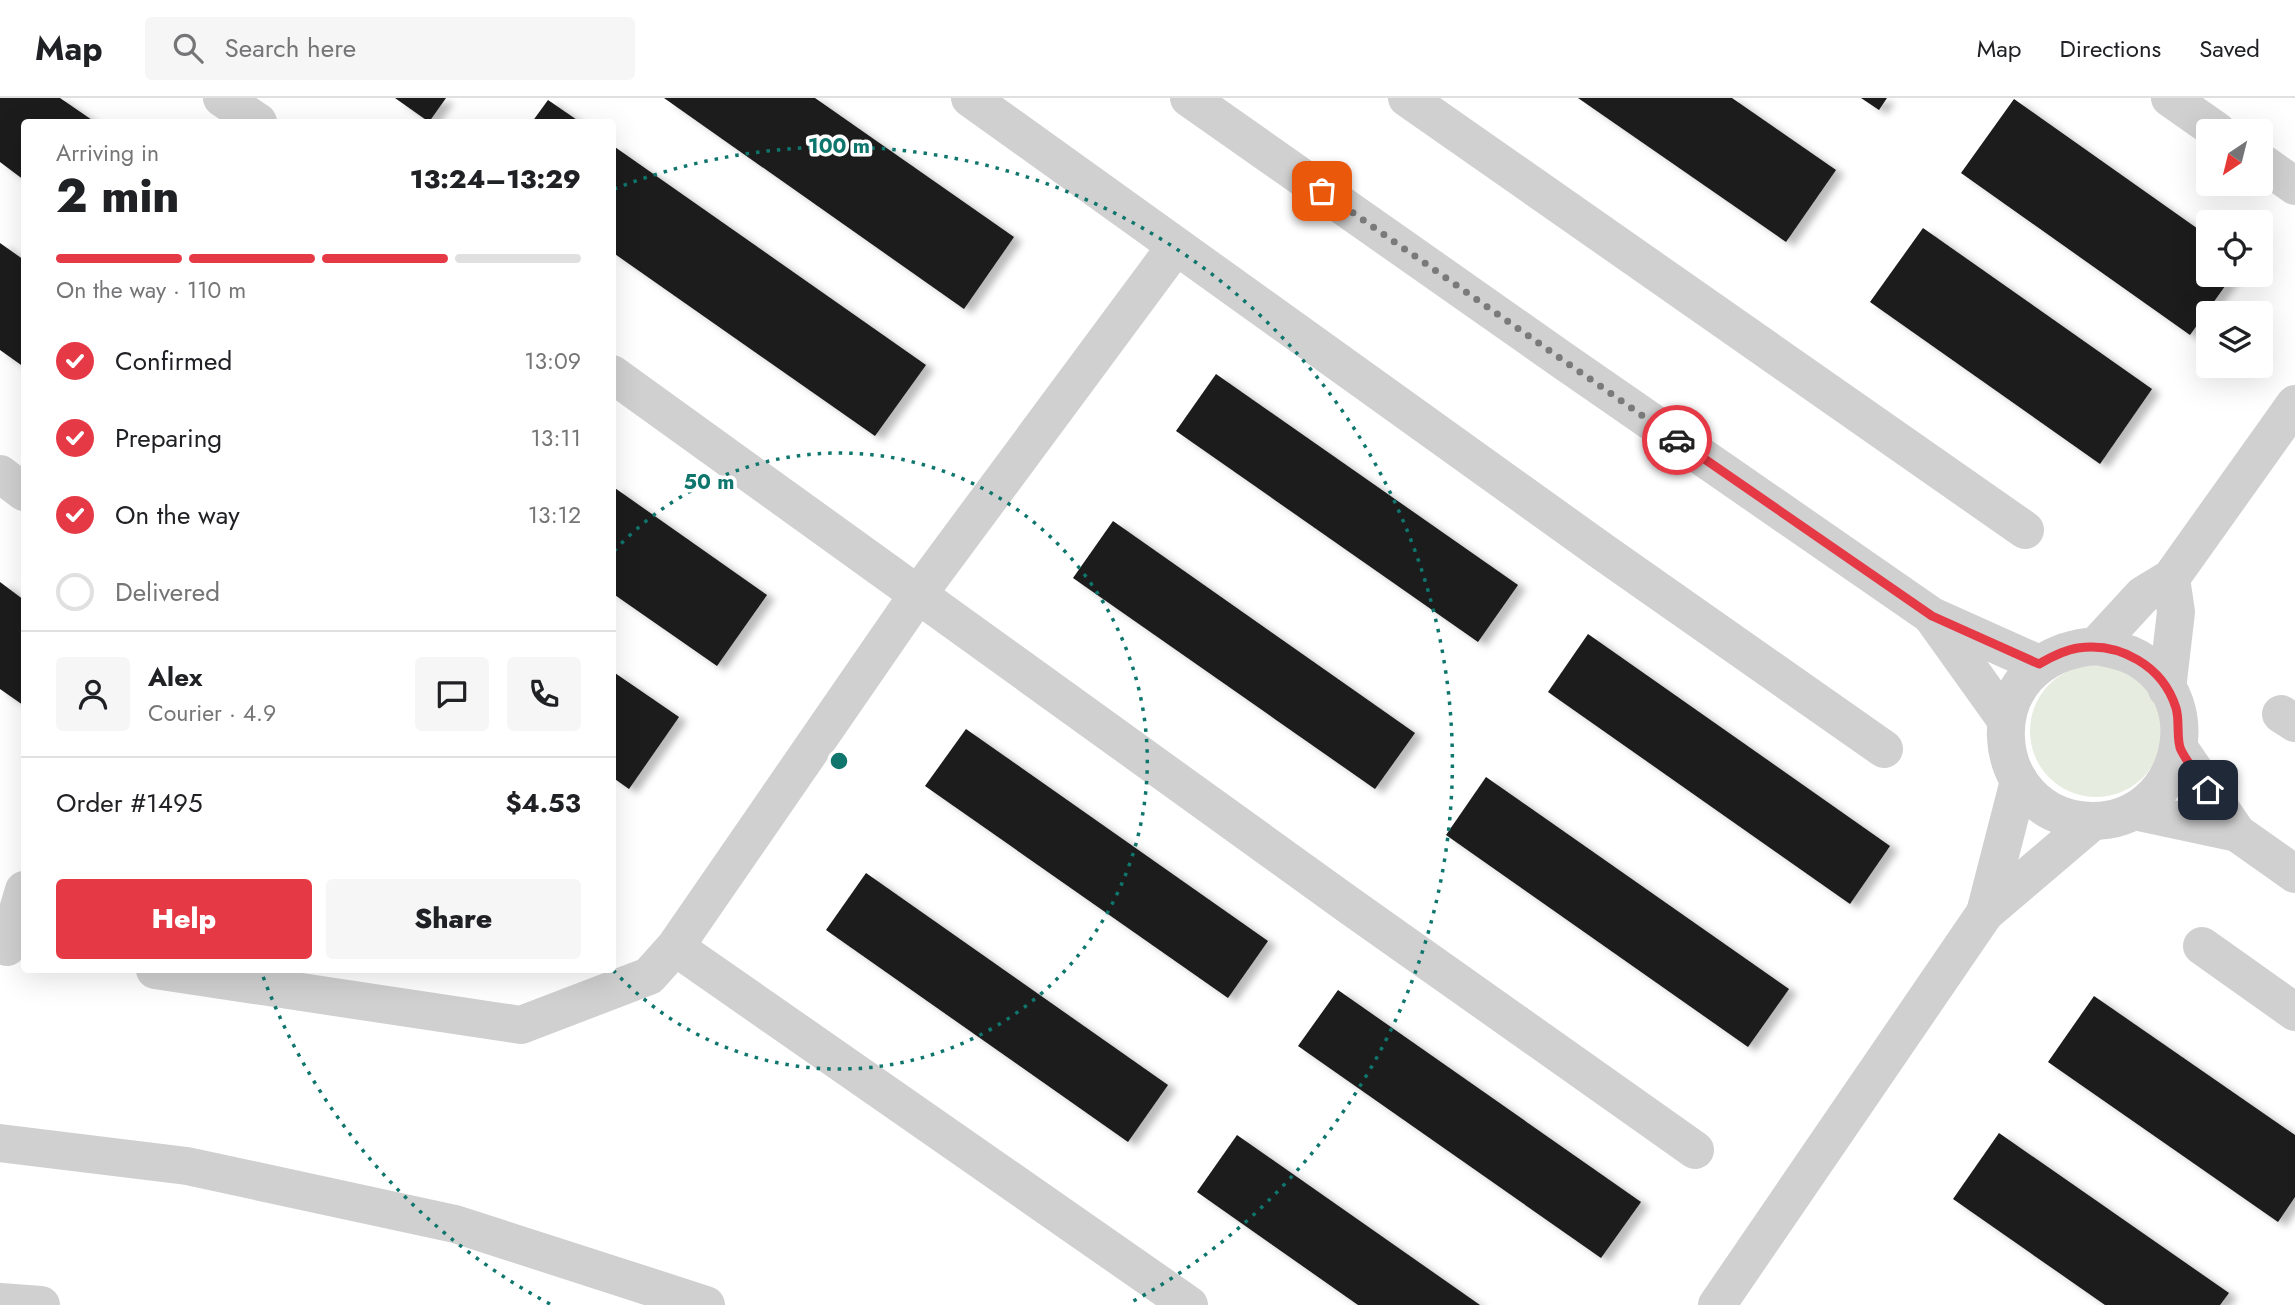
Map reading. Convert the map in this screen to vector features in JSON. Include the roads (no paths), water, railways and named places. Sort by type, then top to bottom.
[{"type":"street","points":[[222,98],[254,119]]},
{"type":"street","points":[[971,98],[1603,552],[1884,749]]},
{"type":"street","points":[[1189,98],[1932,616],[2039,664]]},
{"type":"street","points":[[1407,98],[2025,530]]},
{"type":"street","points":[[2170,98],[2200,119]]},
{"type":"street","points":[[2273,170],[2295,186]]},
{"type":"street","points":[[175,973],[521,1026],[649,976],[675,947],[919,593],[1176,246]]},
{"type":"street","points":[[616,377],[1350,906],[1695,1150]]},
{"type":"street","points":[[2096,646],[2143,595],[2171,578],[2295,404]]},
{"type":"street","points":[[0,474],[21,490]]},
{"type":"street","points":[[2168,689],[2176,612],[2171,578]]},
{"type":"street","points":[[1932,616],[2006,720]]},
{"type":"street","points":[[2096,646],[2118,650],[2138,659],[2154,672],[2168,689],[2176,707],[2180,727],[2179,748],[2174,767],[2164,784],[2134,811],[2093,821],[2071,818],[2051,810],[2034,798],[2019,781],[2010,762],[2006,720],[2012,699],[2024,680],[2039,664],[2076,648],[2096,646]]},
{"type":"street","points":[[2179,748],[2237,833],[2295,874]]},
{"type":"street","points":[[1985,913],[2019,781]]},
{"type":"street","points":[[2134,811],[2237,833]]},
{"type":"street","points":[[1717,1305],[1985,913],[2093,821]]},
{"type":"street","points":[[10,948],[21,902]]},
{"type":"street","points":[[2202,946],[2295,1012]]},
{"type":"street","points":[[675,947],[1189,1305]]},
{"type":"street","points":[[0,1143],[187,1166],[456,1224],[706,1305]]},
{"type":"street","points":[[0,1301],[41,1305]]}]
